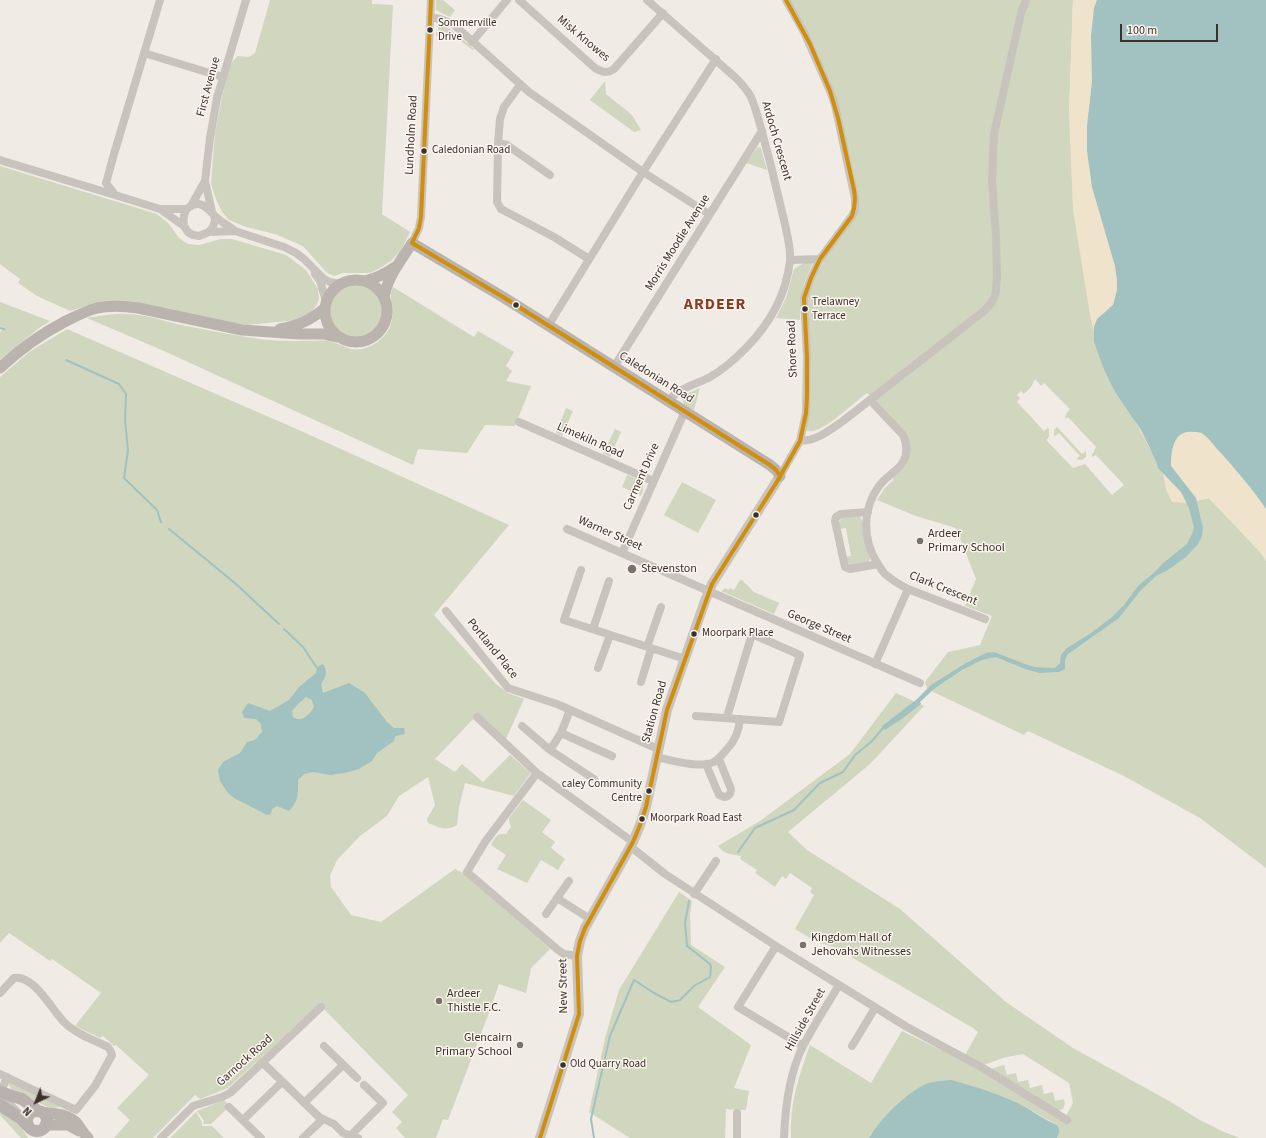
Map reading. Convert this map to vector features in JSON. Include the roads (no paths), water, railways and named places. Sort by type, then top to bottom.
[{"type":"main road","name":"Lundholm Road","points":[[384,298],[386,289],[397,266],[412,243]]},
{"type":"main road","name":"Caledonian Road","points":[[412,243],[503,297],[669,401],[770,465],[780,476]]},
{"type":"main road","points":[[365,281],[386,274],[397,266]]},
{"type":"main road","points":[[270,332],[300,325],[311,320],[326,304],[332,291],[340,284],[352,280],[365,281],[380,291],[387,308],[383,328],[376,335],[367,340],[357,342],[347,341],[330,329],[326,319],[326,304]]},
{"type":"main road","points":[[0,368],[32,340],[80,314],[97,308],[123,306],[162,312],[242,330],[338,336]]},
{"type":"main road","points":[[0,1092],[22,1099],[45,1117],[44,1138]]},
{"type":"main road","points":[[0,1104],[20,1118],[31,1131]]},
{"type":"main road","points":[[31,1131],[27,1121],[28,1116],[33,1112],[62,1109],[65,1115],[77,1123],[86,1136]]},
{"type":"main road","points":[[31,1131],[41,1129],[45,1125],[68,1125],[86,1136]]},
{"type":"street","points":[[115,195],[106,183],[160,0]]},
{"type":"street","name":"First Avenue","points":[[213,213],[205,182],[213,118],[246,0]]},
{"type":"street","name":"Lundholm Road","points":[[412,243],[419,228],[421,217],[431,0]]},
{"type":"street","points":[[472,42],[507,0]]},
{"type":"street","name":"Misk Knowes","points":[[519,0],[595,68],[604,72],[611,72],[614,70],[663,13]]},
{"type":"street","name":"Ardoch Crescent","points":[[647,0],[716,59],[743,85],[750,96],[762,131],[790,247],[790,260],[781,296],[775,309],[756,337],[746,349],[722,369],[710,377],[681,390],[669,401]]},
{"type":"street","points":[[786,0],[804,32],[830,91],[854,191],[855,207],[852,216],[820,259],[790,260]]},
{"type":"street","points":[[800,441],[806,441],[827,433],[984,310],[994,298],[996,291],[997,261],[992,180],[994,134],[1017,31],[1026,0]]},
{"type":"street","points":[[430,17],[449,22],[520,85],[643,172],[709,214]]},
{"type":"street","points":[[144,53],[223,78]]},
{"type":"street","points":[[548,326],[588,259],[716,59]]},
{"type":"street","points":[[520,85],[502,113],[498,144],[496,200],[499,207],[516,218],[554,237],[588,259]]},
{"type":"street","name":"Morris Moodie Avenue","points":[[614,367],[762,131]]},
{"type":"street","points":[[498,144],[507,145],[550,175]]},
{"type":"street","points":[[0,160],[160,209],[184,226],[188,232],[193,235],[199,236],[209,232],[235,232],[284,247],[296,252],[312,268],[330,282],[340,284]]},
{"type":"street","name":"First Avenue","points":[[189,208],[205,182]]},
{"type":"street","points":[[184,226],[184,214],[189,208],[196,204],[207,207],[235,232]]},
{"type":"street","points":[[160,209],[189,208]]},
{"type":"street","points":[[209,232],[213,227],[213,213]]},
{"type":"street","name":"Shore Road","points":[[709,592],[712,584],[780,476],[800,441],[806,413],[807,397],[807,357],[804,298],[820,259]]},
{"type":"street","points":[[312,268],[320,281],[326,304]]},
{"type":"street","name":"Clark Crescent","points":[[870,400],[903,435],[907,449],[903,462],[880,485],[872,498],[866,524],[867,539],[872,555],[884,573],[908,590],[985,619]]},
{"type":"street","name":"Carment Drive","points":[[622,553],[684,411]]},
{"type":"street","name":"Limekiln Road","points":[[519,422],[653,481]]},
{"type":"street","points":[[868,512],[841,514],[836,517],[835,521],[845,567],[850,569],[878,564]]},
{"type":"street","name":"Warner Street","points":[[567,529],[709,592]]},
{"type":"street","points":[[581,570],[564,620],[685,659]]},
{"type":"street","points":[[593,629],[609,581]]},
{"type":"street","points":[[875,664],[908,590]]},
{"type":"street","name":"Station Road","points":[[632,844],[646,807],[667,710],[709,592]]},
{"type":"street","name":"George Street","points":[[709,592],[920,683]]},
{"type":"street","points":[[641,682],[661,607]]},
{"type":"street","name":"Portland Place","points":[[446,611],[508,688],[557,704],[657,753],[696,764],[706,764]]},
{"type":"street","points":[[696,716],[727,717],[779,722],[800,655],[752,634],[727,717]]},
{"type":"street","points":[[598,668],[610,635]]},
{"type":"street","points":[[550,750],[561,733],[570,710]]},
{"type":"street","points":[[477,717],[537,773],[632,844],[665,874],[694,894],[875,1008],[983,1068],[1066,1120]]},
{"type":"street","points":[[719,759],[731,789],[730,795],[726,797],[719,795],[706,764],[719,759],[730,747],[736,736],[740,719]]},
{"type":"street","points":[[522,726],[550,750],[594,779]]},
{"type":"street","points":[[561,733],[612,756]]},
{"type":"street","points":[[537,773],[485,842],[467,872],[558,950],[564,954],[576,956]]},
{"type":"street","name":"New Street","points":[[540,1138],[579,1014],[576,956],[582,936],[632,844]]},
{"type":"street","points":[[694,894],[716,861]]},
{"type":"street","points":[[546,914],[569,881]]},
{"type":"street","points":[[557,898],[590,919]]},
{"type":"street","points":[[776,946],[738,1007],[803,1046]]},
{"type":"street","points":[[0,993],[14,978],[21,977],[25,979],[40,992],[56,1014],[70,1028],[108,1047],[111,1052],[111,1058],[95,1086],[76,1110],[62,1109],[3,1075],[0,1092],[16,1110],[20,1118]]},
{"type":"street","name":"Hillside Street","points":[[784,1138],[788,1100],[793,1076],[803,1046],[839,985]]},
{"type":"street","name":"Garnock Road","points":[[162,1138],[193,1106],[226,1095],[321,1007]]},
{"type":"street","points":[[852,1046],[875,1008]]},
{"type":"street","points":[[324,1046],[357,1078]]},
{"type":"street","points":[[262,1062],[318,1117],[334,1124],[343,1133],[355,1136],[383,1103],[364,1085]]},
{"type":"street","points":[[304,1103],[343,1065]]},
{"type":"street","points":[[243,1120],[282,1082]]},
{"type":"street","points":[[229,1107],[261,1138]]},
{"type":"street","points":[[737,1113],[737,1138]]},
{"type":"street","points":[[303,1138],[323,1119]]},
{"type":"water","points":[[1097,0],[1266,0],[1266,509],[1244,479],[1202,433],[1187,432],[1182,434],[1177,437],[1175,442],[1171,466],[1196,498],[1203,528],[1202,536],[1198,544],[1186,557],[1168,570],[1156,576],[1140,591],[1119,618],[1068,654],[1065,660],[1065,669],[1059,672],[1039,673],[996,657],[982,660],[962,670],[935,688],[920,702],[921,704],[885,730],[882,726],[916,700],[931,685],[966,663],[986,653],[994,652],[1035,667],[1055,668],[1060,663],[1061,655],[1067,648],[1091,633],[1112,617],[1124,605],[1138,586],[1187,544],[1194,528],[1189,508],[1181,492],[1158,468],[1141,430],[1110,382],[1094,342],[1094,327],[1097,319],[1113,305],[1117,290],[1115,266],[1092,187],[1087,151],[1087,126],[1092,82],[1091,36],[1094,8]]},
{"type":"water","points":[[323,664],[326,670],[325,677],[321,684],[323,693],[349,683],[365,693],[387,722],[394,728],[404,728],[405,734],[395,736],[394,741],[377,753],[372,761],[359,769],[330,775],[313,772],[304,774],[298,780],[298,793],[295,804],[289,811],[277,806],[272,809],[271,814],[267,815],[234,798],[227,792],[220,781],[218,770],[223,762],[240,753],[247,742],[255,740],[262,732],[261,724],[256,719],[244,718],[242,712],[248,703],[270,711],[289,700],[299,687],[316,673],[317,667]],"holes":[[[306,697],[312,700],[314,707],[308,715],[302,719],[296,719],[293,717],[292,711],[298,704]]]},
{"type":"water","points":[[951,1080],[1009,1099],[1027,1108],[1057,1125],[1059,1132],[1057,1138],[869,1138],[894,1107],[918,1088],[929,1083]]},
{"type":"waterway","points":[[0,328],[4,329]]},
{"type":"waterway","points":[[66,360],[119,384],[126,394],[125,421],[128,450],[124,478],[157,510],[161,522]]},
{"type":"waterway","points":[[169,529],[236,584],[279,624]]},
{"type":"waterway","points":[[284,629],[303,647],[317,668]]},
{"type":"waterway","points":[[738,852],[755,828],[794,810],[820,783],[843,772],[855,755],[871,742],[884,727]]},
{"type":"waterway","points":[[594,1138],[591,1119],[610,1036],[634,980],[671,1002],[680,1000],[694,986],[710,977],[710,964],[687,946],[685,923],[689,901]]},
{"type":"place","name":"Sommerville Drive","points":[[430,30]]},
{"type":"place","name":"Caledonian Road","points":[[424,151]]},
{"type":"place","name":"Trelawney Terrace","points":[[805,309]]},
{"type":"place","name":"Ardeer Primary School","points":[[920,541]]},
{"type":"place","name":"Stevenston","points":[[632,569]]},
{"type":"place","name":"Moorpark Place","points":[[694,634]]},
{"type":"place","name":"caley Community Centre","points":[[649,791]]},
{"type":"place","name":"Moorpark Road East","points":[[642,819]]},
{"type":"place","name":"Kingdom Hall of Jehovahs Witnesses","points":[[803,945]]},
{"type":"place","name":"Ardeer Thistle F.C.","points":[[439,1001]]},
{"type":"place","name":"Glencairn Primary School","points":[[520,1045]]},
{"type":"place","name":"Old Quarry Road","points":[[563,1065]]},
{"type":"district","name":"ARDEER","points":[[715,305]]}]
